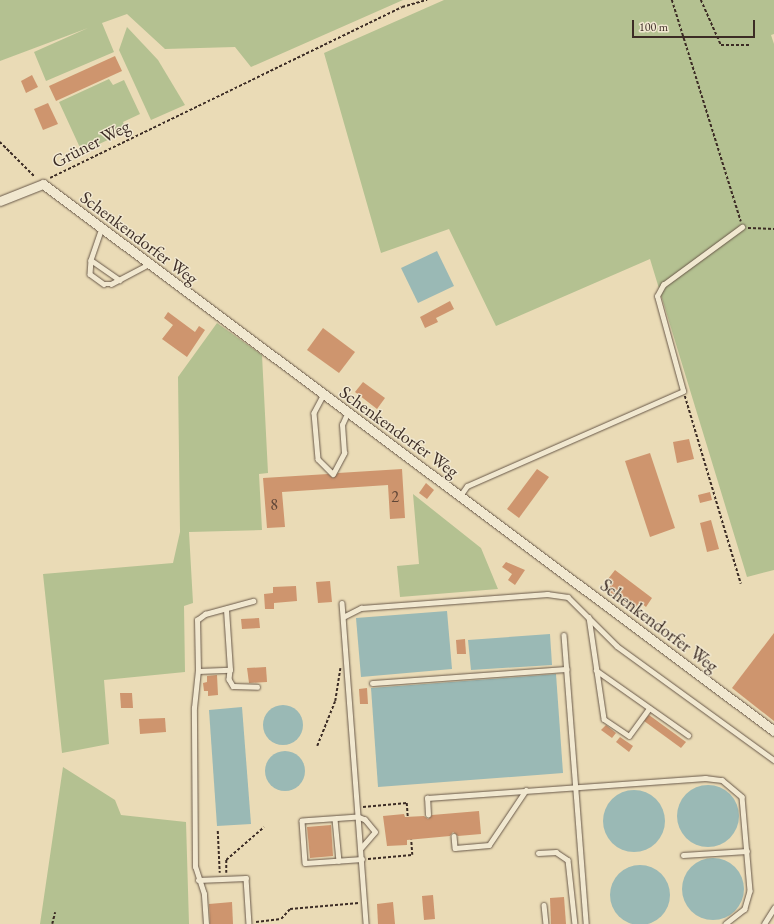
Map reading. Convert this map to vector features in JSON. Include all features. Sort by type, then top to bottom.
[{"type":"street","points":[[0,201],[43,184]]},
{"type":"street","name":"Schenkendorfer Weg","points":[[43,184],[101,231],[460,496],[774,731]]},
{"type":"lane","points":[[460,496],[466,486],[683,391],[657,296],[664,285],[742,227]]},
{"type":"lane","points":[[101,231],[91,260],[90,274],[104,284],[120,280],[147,265]]},
{"type":"lane","points":[[91,260],[120,280]]},
{"type":"lane","points":[[323,396],[314,413],[318,459],[333,474],[344,453],[342,425],[347,414]]},
{"type":"lane","points":[[343,617],[361,608],[547,594],[568,597],[617,646],[774,760]]},
{"type":"lane","points":[[206,924],[204,894],[198,880],[195,867],[194,708],[198,671],[197,620],[205,614],[226,610],[253,601]]},
{"type":"lane","points":[[342,603],[366,924]]},
{"type":"lane","points":[[226,610],[230,670],[229,679],[233,686],[257,687]]},
{"type":"lane","points":[[589,617],[604,718],[629,736],[649,708]]},
{"type":"lane","points":[[564,635],[574,786],[586,924]]},
{"type":"lane","points":[[372,683],[566,669]]},
{"type":"lane","points":[[198,671],[230,670]]},
{"type":"lane","points":[[596,670],[688,735]]},
{"type":"lane","points":[[428,815],[427,798],[574,786],[705,778],[722,780],[742,797],[750,891],[745,909],[726,924]]},
{"type":"lane","points":[[454,836],[455,848],[489,845],[526,790]]},
{"type":"lane","points":[[361,848],[375,832],[371,825],[358,817],[302,821],[305,864],[362,860]]},
{"type":"lane","points":[[335,819],[339,861]]},
{"type":"lane","points":[[683,855],[747,851]]},
{"type":"lane","points":[[538,853],[556,852],[568,860],[575,924]]},
{"type":"lane","points":[[198,880],[246,878],[249,923]]},
{"type":"lane","points":[[544,904],[546,924]]},
{"type":"lane","points":[[764,924],[774,908]]},
{"type":"path","name":"Grüner Weg","points":[[43,184],[55,175],[151,128],[402,8],[427,0]]},
{"type":"path","points":[[672,0],[742,227],[774,229]]},
{"type":"path","points":[[701,0],[721,45],[750,45]]},
{"type":"path","points":[[0,142],[43,184]]},
{"type":"path","points":[[683,391],[741,584]]},
{"type":"path","points":[[317,746],[335,701],[340,667]]},
{"type":"path","points":[[358,807],[407,803],[408,817]]},
{"type":"path","points":[[223,879],[226,860],[264,827]]},
{"type":"path","points":[[218,831],[223,879]]},
{"type":"path","points":[[362,860],[412,855],[411,840]]},
{"type":"path","points":[[249,923],[281,920],[290,909],[365,902]]},
{"type":"path","points":[[52,924],[55,912]]},
{"type":"green space","points":[[0,0],[403,0],[251,67],[235,47],[165,49],[127,14],[102,23],[114,52],[46,81],[34,52],[88,28],[0,61]]},
{"type":"green space","points":[[444,0],[774,0],[774,34],[771,35],[774,44],[774,570],[747,577],[650,259],[496,326],[449,229],[381,253],[324,53]]},
{"type":"green space","points":[[127,27],[158,60],[185,105],[151,120],[119,50]]},
{"type":"green space","points":[[109,79],[113,85],[124,80],[140,114],[123,122],[127,131],[82,152],[59,102]]},
{"type":"green space","points":[[217,323],[262,355],[268,473],[259,474],[262,530],[189,532],[193,603],[184,606],[185,672],[104,680],[109,744],[62,753],[43,574],[173,563],[180,532],[178,377]]},
{"type":"green space","points":[[413,494],[481,548],[498,589],[400,597],[397,566],[419,564]]},
{"type":"green space","points":[[63,767],[115,800],[121,815],[186,822],[189,924],[40,924]]},
{"type":"water","points":[[437,251],[454,286],[418,303],[401,268]]},
{"type":"water","points":[[447,611],[452,669],[361,677],[356,618]]},
{"type":"water","points":[[550,634],[552,665],[471,670],[468,640]]},
{"type":"water","points":[[556,674],[563,773],[378,787],[371,688]]},
{"type":"water","points":[[283,705],[291,707],[297,711],[301,717],[303,725],[301,733],[297,739],[291,743],[283,745],[275,743],[269,739],[265,733],[263,725],[265,717],[269,711],[275,707]]},
{"type":"water","points":[[242,707],[251,824],[217,826],[209,710]]},
{"type":"water","points":[[285,751],[293,753],[299,757],[303,763],[305,771],[303,779],[299,785],[293,789],[285,791],[277,789],[271,785],[267,779],[265,771],[267,763],[271,757],[277,753]]},
{"type":"water","points":[[708,785],[720,788],[730,794],[736,804],[739,816],[736,828],[730,838],[720,844],[708,847],[696,844],[686,838],[680,828],[677,816],[680,804],[686,794],[696,788]]},
{"type":"water","points":[[634,790],[646,793],[656,799],[662,809],[665,821],[662,833],[656,843],[646,849],[634,852],[622,849],[612,843],[606,833],[603,821],[606,809],[612,799],[622,793]]},
{"type":"water","points":[[713,858],[725,861],[735,867],[741,877],[744,889],[741,901],[735,911],[725,917],[713,920],[701,917],[691,911],[685,901],[682,889],[685,877],[691,867],[701,861]]},
{"type":"water","points":[[634,865],[646,865],[662,873],[668,883],[670,895],[668,907],[662,917],[646,925],[634,925],[618,917],[610,901],[610,889],[618,873]]},
{"type":"building","points":[[115,56],[122,71],[56,101],[49,86]]},
{"type":"building","points":[[32,75],[38,87],[26,93],[21,81]]},
{"type":"building","points":[[48,103],[58,124],[43,130],[34,109]]},
{"type":"building","points":[[450,301],[454,309],[436,318],[438,322],[425,328],[420,317]]},
{"type":"building","points":[[168,312],[195,332],[199,326],[205,330],[187,357],[162,339],[173,325],[164,318]]},
{"type":"building","points":[[323,328],[355,352],[339,373],[307,350]]},
{"type":"building","points":[[363,382],[385,398],[377,409],[355,392]]},
{"type":"building","points":[[689,439],[694,459],[677,463],[673,442]]},
{"type":"building","points":[[650,453],[675,528],[650,537],[625,461]]},
{"type":"building","points":[[402,469],[405,518],[390,519],[388,485],[282,492],[285,527],[267,528],[263,478],[328,474],[333,478],[338,473]]},
{"type":"building","points":[[537,469],[549,477],[519,518],[507,509]]},
{"type":"building","points":[[426,483],[434,490],[427,499],[419,493]]},
{"type":"building","points":[[710,492],[712,500],[700,503],[698,495]]},
{"type":"building","points":[[711,520],[719,549],[707,552],[700,523]]},
{"type":"building","points":[[506,562],[525,570],[515,585],[508,580],[512,574],[502,567]]},
{"type":"building","points":[[615,570],[652,598],[646,607],[640,602],[634,610],[607,590],[613,582],[608,579]]},
{"type":"building","points":[[330,581],[332,602],[318,603],[316,582]]},
{"type":"building","points":[[296,586],[297,601],[274,603],[274,609],[265,609],[264,594],[273,593],[273,587]]},
{"type":"building","points":[[259,618],[260,628],[242,629],[241,619]]},
{"type":"building","points":[[774,633],[774,721],[732,688]]},
{"type":"building","points":[[465,639],[466,654],[457,654],[456,640]]},
{"type":"building","points":[[266,667],[267,682],[249,683],[247,668]]},
{"type":"building","points":[[217,675],[218,695],[208,696],[208,691],[204,691],[203,683],[207,682],[207,676]]},
{"type":"building","points":[[367,688],[368,704],[360,704],[359,689]]},
{"type":"building","points":[[120,693],[132,693],[133,708],[121,708]]},
{"type":"building","points":[[649,715],[686,742],[681,748],[644,721]]},
{"type":"building","points":[[165,718],[166,732],[140,734],[139,719]]},
{"type":"building","points":[[606,725],[616,733],[612,738],[601,730]]},
{"type":"building","points":[[620,737],[633,746],[629,752],[616,742]]},
{"type":"building","points":[[479,811],[481,834],[458,836],[453,832],[450,836],[407,840],[407,845],[387,846],[383,816],[404,814],[405,817],[424,816],[428,819],[432,815]]},
{"type":"building","points":[[331,825],[333,856],[310,858],[307,827]]},
{"type":"building","points":[[433,895],[435,919],[424,920],[422,896]]},
{"type":"building","points":[[564,897],[566,924],[551,924],[550,898]]},
{"type":"building","points":[[232,902],[233,924],[210,924],[209,904]]},
{"type":"building","points":[[393,902],[395,924],[378,924],[377,904]]}]
